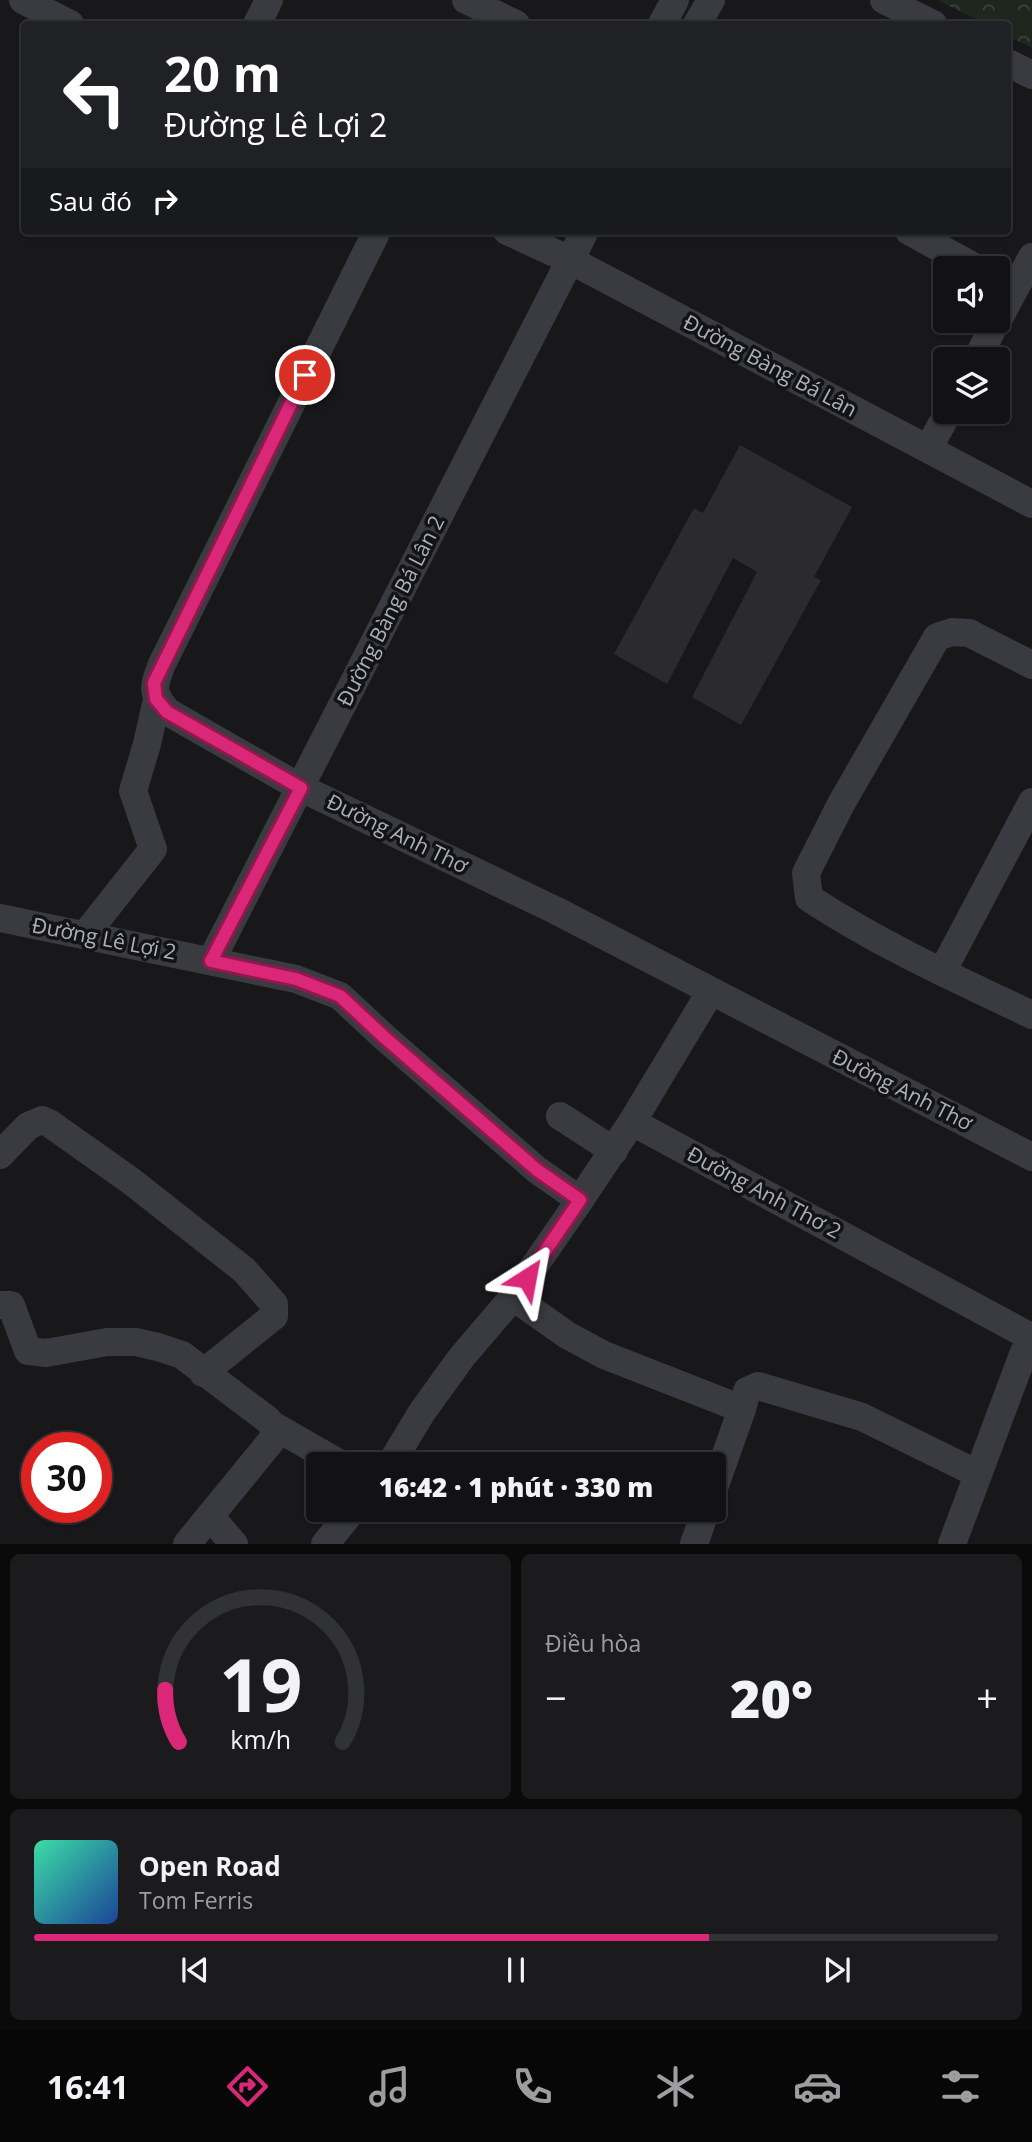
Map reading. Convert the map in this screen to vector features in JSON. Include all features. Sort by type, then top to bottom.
[{"type":"street","points":[[23,0],[64,21]]},
{"type":"street","points":[[258,21],[269,0]]},
{"type":"street","points":[[664,21],[675,0]]},
{"type":"street","points":[[699,21],[711,0]]},
{"type":"street","points":[[884,0],[927,21]]},
{"type":"street","points":[[472,1],[510,21]]},
{"type":"street","points":[[1011,64],[1032,75]]},
{"type":"street","points":[[85,935],[152,849],[133,791],[147,744],[156,699],[154,683],[375,235]]},
{"type":"street","name":"Đường Bàng Bá Lân","points":[[520,235],[558,247],[1032,504]]},
{"type":"street","name":"Đường Bàng Bá Lân 2","points":[[211,961],[301,788],[558,247],[578,235]]},
{"type":"street","points":[[916,235],[954,256]]},
{"type":"street","points":[[1015,289],[1032,257]]},
{"type":"street","points":[[928,449],[942,424]]},
{"type":"street","points":[[1032,665],[968,633],[952,632],[937,636],[841,804],[806,873],[809,898],[837,917],[1032,1015]]},
{"type":"street","name":"Đường Anh Thơ","points":[[156,699],[167,712],[301,788],[555,910],[1032,1157]]},
{"type":"street","points":[[942,972],[1032,802]]},
{"type":"street","name":"Đường Lê Lợi 2","points":[[0,918],[296,979],[340,996],[537,1170],[580,1200]]},
{"type":"street","points":[[398,1452],[422,1412],[461,1358],[513,1297],[614,1151],[711,991]]},
{"type":"street","points":[[560,1116],[614,1151]]},
{"type":"street","points":[[0,1155],[34,1122],[42,1120],[131,1181],[244,1270],[274,1304],[274,1316],[204,1373]]},
{"type":"street","name":"Đường Anh Thơ 2","points":[[632,1122],[1032,1337]]},
{"type":"street","points":[[513,1297],[567,1335],[604,1355],[742,1409]]},
{"type":"street","points":[[0,1305],[11,1305],[28,1351],[46,1353],[107,1342],[136,1342],[182,1355],[274,1426],[319,1452]]},
{"type":"street","points":[[952,1544],[1032,1337]]},
{"type":"street","points":[[726,1454],[747,1391],[752,1387],[765,1388],[863,1417],[978,1474]]},
{"type":"street","points":[[187,1544],[272,1440],[274,1426]]},
{"type":"street","points":[[210,1516],[234,1544]]},
{"type":"street","points":[[325,1544],[343,1522]]},
{"type":"street","points":[[694,1544],[702,1522]]},
{"type":"green space","points":[[937,0],[1032,0],[1032,48],[1011,38],[1011,21],[979,21]]},
{"type":"building","points":[[740,445],[852,507],[814,577],[821,580],[741,725],[692,697],[757,572],[733,558],[667,684],[614,654],[694,508],[703,513]]},
{"type":"route","points":[[305,375],[154,683],[156,699],[167,712],[301,788],[211,961],[296,979],[340,996],[537,1170],[580,1200],[527,1278]]}]
